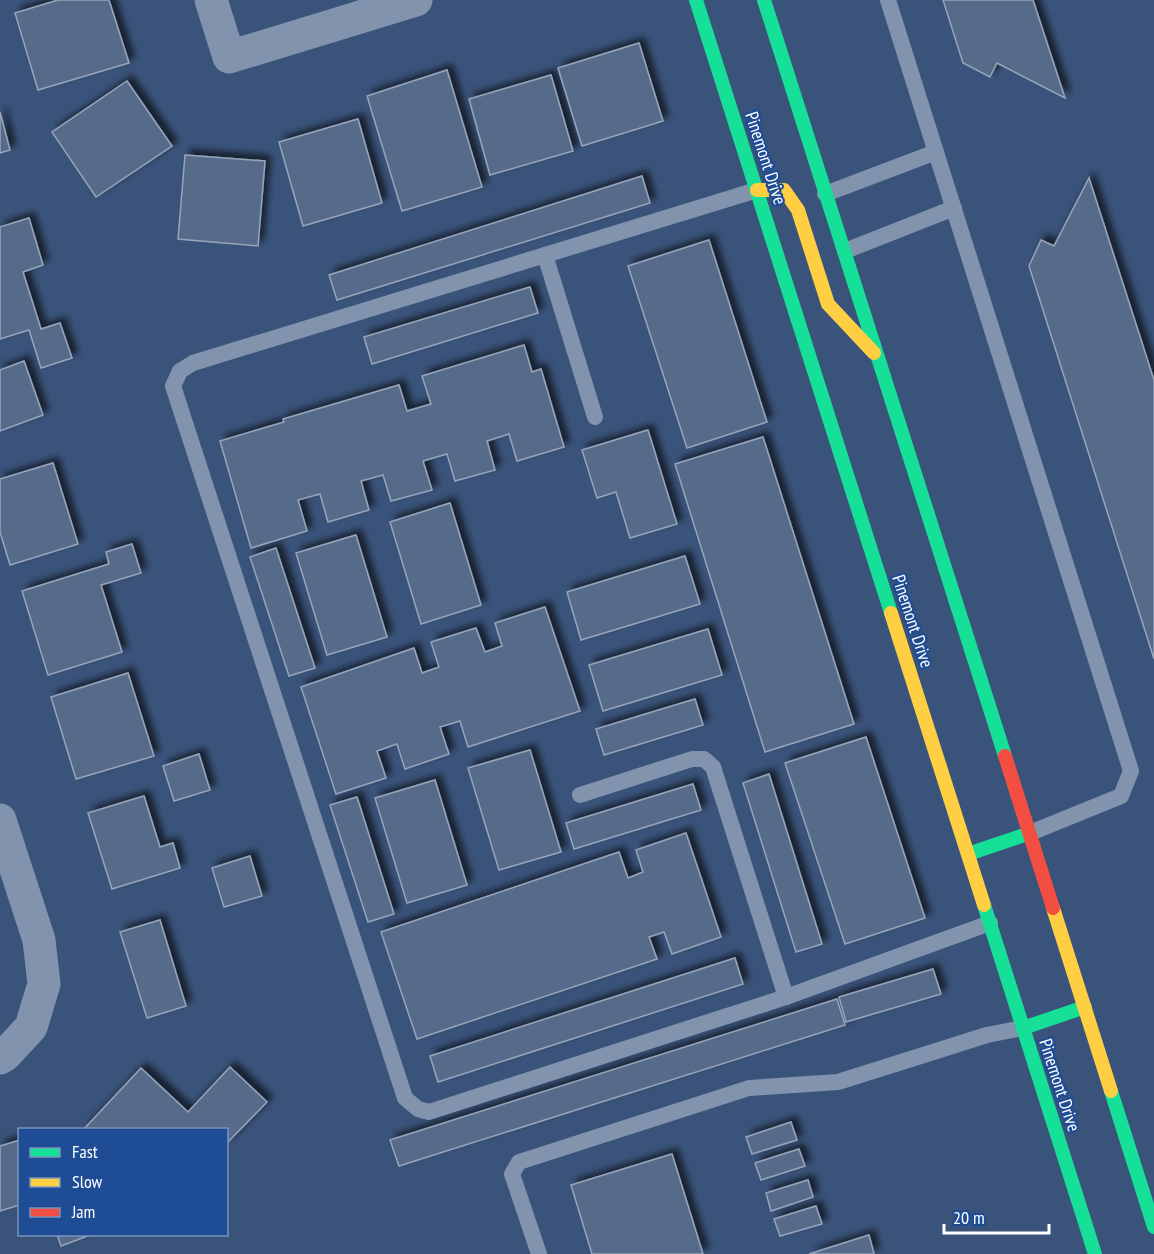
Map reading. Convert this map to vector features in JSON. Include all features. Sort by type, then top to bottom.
[{"type":"main road","name":"Pinemont Drive","points":[[696,0],[1095,1254]]},
{"type":"main road","points":[[764,0],[1154,1227]]},
{"type":"main road","points":[[757,190],[783,190],[788,196],[798,210],[828,304],[879,358]]},
{"type":"main road","points":[[968,854],[1030,833]]},
{"type":"main road","points":[[1023,1028],[1085,1007]]},
{"type":"street","points":[[211,0],[229,57],[416,0]]},
{"type":"street","points":[[0,820],[39,940],[44,984],[32,1027],[0,1058]]},
{"type":"lane","points":[[888,0],[1131,771],[1121,796],[1030,833]]},
{"type":"lane","points":[[825,194],[936,152]]},
{"type":"lane","points":[[757,190],[193,363],[180,371],[173,386],[405,1098],[418,1109],[429,1112],[786,998],[990,923]]},
{"type":"lane","points":[[844,251],[954,208]]},
{"type":"lane","points":[[545,255],[595,417]]},
{"type":"lane","points":[[580,795],[692,759],[704,759],[713,767],[786,998]]},
{"type":"lane","points":[[539,1254],[512,1173],[519,1162],[749,1088],[838,1082],[987,1035],[1023,1028]]},
{"type":"building","points":[[58,0],[109,0],[129,63],[38,90],[15,13]]},
{"type":"building","points":[[943,0],[1033,0],[1065,98],[997,63],[990,77],[963,63]]},
{"type":"building","points":[[639,43],[663,121],[582,146],[558,68]]},
{"type":"building","points":[[447,70],[482,187],[402,211],[367,96]]},
{"type":"building","points":[[551,75],[573,151],[490,175],[469,99]]},
{"type":"building","points":[[127,81],[172,146],[96,197],[52,132]]},
{"type":"building","points":[[0,112],[10,150],[0,153]]},
{"type":"building","points":[[358,119],[382,203],[303,226],[279,142]]},
{"type":"building","points":[[185,155],[265,161],[258,246],[178,239]]},
{"type":"building","points":[[642,176],[650,203],[337,300],[329,275]]},
{"type":"building","points":[[1089,178],[1154,380],[1154,659],[1029,266],[1041,240],[1054,246]]},
{"type":"building","points":[[29,218],[43,265],[23,272],[41,329],[60,323],[72,358],[41,368],[29,330],[0,339],[0,227]]},
{"type":"building","points":[[709,240],[767,422],[687,448],[628,266]]},
{"type":"building","points":[[530,287],[538,313],[372,364],[364,337]]},
{"type":"building","points":[[524,345],[532,372],[541,369],[564,447],[517,461],[509,434],[487,441],[495,470],[455,481],[447,454],[423,461],[432,490],[391,501],[383,475],[361,481],[369,510],[328,522],[320,494],[298,500],[307,531],[251,548],[220,441],[284,422],[283,419],[399,385],[407,411],[431,404],[422,376]]},
{"type":"building","points":[[24,361],[43,415],[0,431],[0,370]]},
{"type":"building","points":[[648,430],[677,524],[630,538],[616,492],[597,498],[582,450]]},
{"type":"building","points":[[763,437],[854,724],[765,752],[675,464]]},
{"type":"building","points":[[53,463],[78,544],[10,565],[0,532],[0,479]]},
{"type":"building","points":[[450,503],[481,605],[421,624],[390,522]]},
{"type":"building","points":[[356,535],[387,637],[327,655],[296,553]]},
{"type":"building","points":[[132,544],[141,573],[101,585],[122,652],[48,675],[22,591],[109,564],[106,552]]},
{"type":"building","points":[[276,548],[315,668],[289,676],[250,557]]},
{"type":"building","points":[[685,556],[700,604],[581,640],[567,592]]},
{"type":"building","points":[[545,607],[580,711],[468,747],[460,721],[440,727],[449,754],[405,769],[397,744],[377,751],[386,778],[336,794],[301,687],[414,648],[422,673],[439,667],[431,642],[476,628],[485,652],[502,646],[495,623]]},
{"type":"building","points":[[708,629],[722,675],[603,711],[589,665]]},
{"type":"building","points":[[128,673],[154,756],[76,779],[51,697]]},
{"type":"building","points":[[695,699],[703,725],[604,755],[596,729]]},
{"type":"building","points":[[866,737],[925,918],[845,944],[785,763]]},
{"type":"building","points":[[530,750],[561,852],[499,870],[468,768]]},
{"type":"building","points":[[199,754],[210,790],[174,801],[163,766]]},
{"type":"building","points":[[769,774],[822,944],[796,952],[743,783]]},
{"type":"building","points":[[435,780],[467,885],[407,903],[375,798]]},
{"type":"building","points":[[693,784],[701,810],[574,849],[566,823]]},
{"type":"building","points":[[144,796],[160,847],[173,843],[180,868],[112,889],[88,813]]},
{"type":"building","points":[[357,797],[394,914],[368,922],[330,805]]},
{"type":"building","points":[[686,833],[721,937],[672,954],[664,932],[649,937],[657,959],[417,1039],[381,932],[619,852],[628,878],[643,872],[636,850]]},
{"type":"building","points":[[250,856],[262,896],[224,907],[212,868]]},
{"type":"building","points":[[160,920],[186,1006],[147,1018],[120,932]]},
{"type":"building","points":[[735,958],[743,984],[438,1082],[430,1056]]},
{"type":"building","points":[[933,969],[941,994],[846,1022],[839,997]]},
{"type":"building","points":[[837,999],[845,1025],[399,1166],[390,1140]]},
{"type":"building","points":[[230,1067],[267,1102],[228,1142],[228,1128],[85,1128],[141,1068],[188,1112]]},
{"type":"building","points":[[791,1122],[797,1140],[752,1154],[746,1137]]},
{"type":"building","points":[[18,1141],[18,1206],[0,1211],[0,1146]]},
{"type":"building","points":[[799,1149],[805,1166],[761,1180],[755,1163]]},
{"type":"building","points":[[672,1154],[703,1254],[592,1254],[571,1185]]},
{"type":"building","points":[[808,1180],[813,1197],[771,1211],[766,1193]]},
{"type":"building","points":[[816,1206],[822,1224],[780,1236],[774,1219]]},
{"type":"building","points":[[869,1235],[874,1254],[809,1254]]},
{"type":"building","points":[[58,1236],[88,1236],[61,1246]]},
{"type":"traffic: fast","points":[[696,0],[891,613]]},
{"type":"traffic: fast","points":[[764,0],[1005,756]]},
{"type":"traffic: fast","points":[[968,854],[1030,833]]},
{"type":"traffic: fast","points":[[984,905],[1095,1254]]},
{"type":"traffic: fast","points":[[1023,1028],[1085,1007]]},
{"type":"traffic: fast","points":[[1111,1091],[1154,1227]]},
{"type":"traffic: slow","points":[[757,190],[784,190],[798,210],[828,304],[874,353]]},
{"type":"traffic: slow","points":[[891,613],[984,905]]},
{"type":"traffic: slow","points":[[1053,908],[1111,1091]]},
{"type":"traffic: jam","points":[[1005,756],[1053,908]]}]
